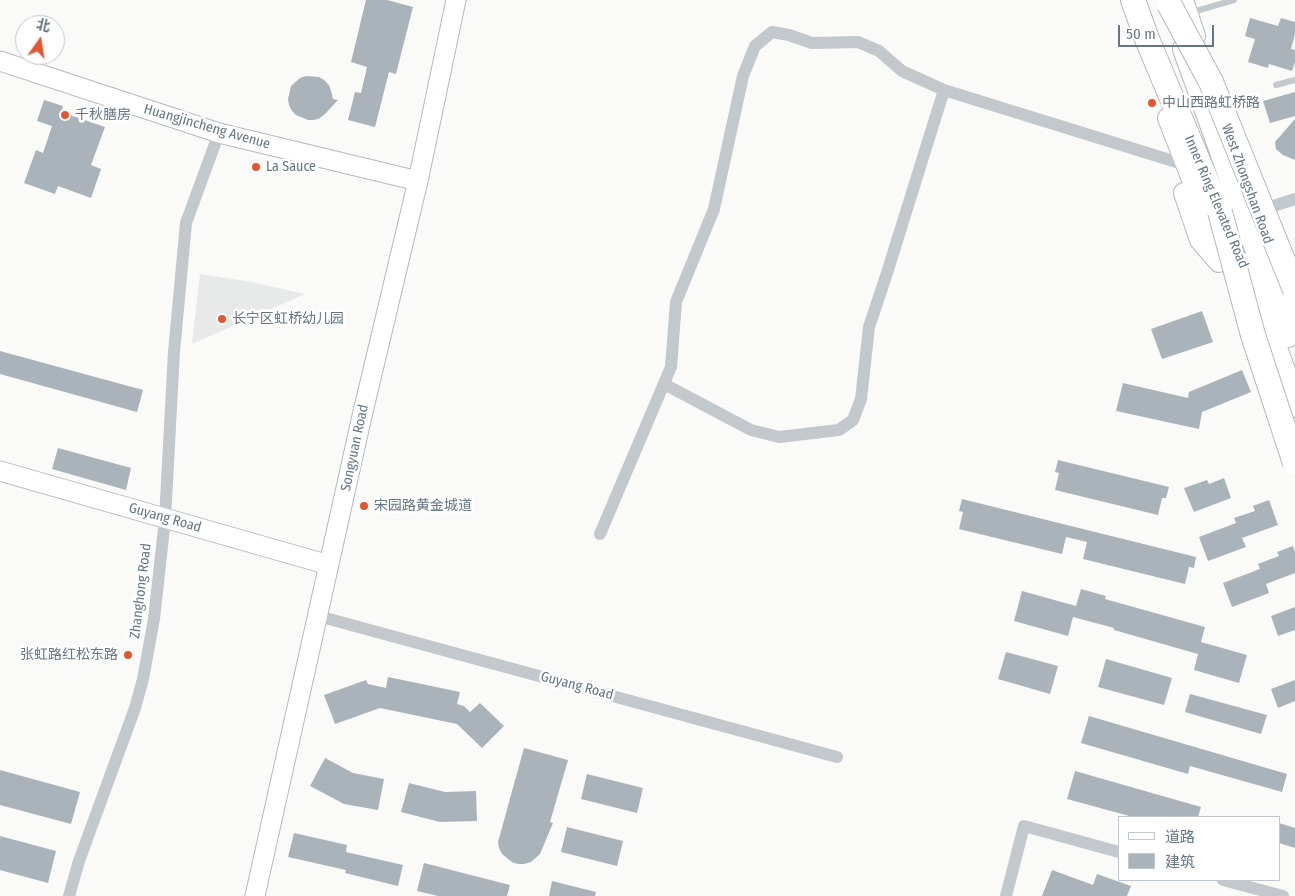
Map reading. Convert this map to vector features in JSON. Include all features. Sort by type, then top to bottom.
[{"type":"highway","name":"Inner Ring Elevated Road","points":[[1133,0],[1147,39],[1262,314],[1295,405]]},
{"type":"highway","name":"Inner Ring Elevated Road","points":[[1177,5],[1295,356]]},
{"type":"highway","points":[[1177,5],[1211,82],[1295,290]]},
{"type":"highway","points":[[1220,212],[1253,335],[1295,464]]},
{"type":"main road","name":"Songyuan Road","points":[[255,896],[362,416],[418,181],[456,0]]},
{"type":"main road","points":[[1122,0],[1164,109],[1180,164],[1229,274],[1295,441]]},
{"type":"main road","name":"West Zhongshan Road","points":[[1177,5],[1295,311]]},
{"type":"main road","name":"Huangjincheng Avenue","points":[[0,61],[219,133],[418,181]]},
{"type":"main road","name":"Guyang Road","points":[[0,471],[329,565]]},
{"type":"street","points":[[600,534],[671,367],[676,302],[714,209],[743,76],[755,46],[772,32],[789,35],[812,43],[858,42],[879,51],[902,70],[944,90],[1180,164]]},
{"type":"street","points":[[664,384],[751,430],[779,437],[839,430],[853,420],[861,399],[869,326],[888,273],[944,90]]},
{"type":"street","name":"Zhanghong Road","points":[[69,896],[79,862],[135,708],[143,678],[154,619],[165,519],[174,352],[186,223],[219,133]]},
{"type":"street","points":[[1256,212],[1295,199]]},
{"type":"street","name":"Guyang Road","points":[[318,616],[837,757]]},
{"type":"street","points":[[1006,896],[1024,826],[1118,852]]},
{"type":"street","points":[[1227,881],[1283,896]]},
{"type":"lane","points":[[1177,5],[1234,0]]},
{"type":"lane","points":[[1276,85],[1295,80]]},
{"type":"shaded area","name":"长宁区虹桥幼儿园","points":[[200,274],[252,282],[305,294],[192,344]]},
{"type":"building","points":[[366,0],[387,0],[413,7],[396,74],[389,72],[375,127],[348,120],[355,92],[361,93],[367,67],[351,62]]},
{"type":"building","points":[[1250,18],[1278,26],[1281,18],[1295,22],[1295,34],[1291,49],[1295,50],[1295,62],[1292,71],[1269,64],[1268,68],[1248,62],[1255,39],[1245,36]]},
{"type":"building","points":[[306,76],[319,77],[324,80],[329,85],[333,99],[338,100],[325,114],[314,120],[308,120],[296,115],[289,105],[288,99],[291,86],[300,78]]},
{"type":"building","points":[[1295,92],[1295,116],[1270,123],[1263,101]]},
{"type":"building","points":[[44,100],[63,106],[61,112],[105,127],[91,165],[101,169],[91,198],[58,186],[55,194],[24,183],[36,150],[43,153],[52,126],[37,121]]},
{"type":"building","points":[[1295,119],[1295,160],[1283,155],[1276,149],[1275,142]]},
{"type":"building","points":[[1202,311],[1213,342],[1162,359],[1151,329]]},
{"type":"building","points":[[0,351],[143,390],[137,412],[0,374]]},
{"type":"building","points":[[1242,370],[1251,392],[1202,412],[1199,429],[1116,411],[1123,383],[1188,398],[1189,392]]},
{"type":"building","points":[[58,448],[131,468],[126,490],[52,469]]},
{"type":"building","points":[[1058,460],[1169,487],[1166,498],[1162,498],[1158,515],[1055,490],[1059,473],[1055,472]]},
{"type":"building","points":[[1224,478],[1231,498],[1194,512],[1184,488],[1207,480],[1209,484]]},
{"type":"building","points":[[962,499],[1196,557],[1194,568],[1189,567],[1185,584],[1083,559],[1087,542],[1066,537],[1062,554],[959,529],[963,512],[959,511]]},
{"type":"building","points":[[1269,500],[1278,525],[1242,538],[1246,547],[1208,561],[1199,537],[1236,523],[1234,518],[1255,511],[1253,506]]},
{"type":"building","points":[[1293,546],[1295,552],[1295,573],[1266,584],[1269,593],[1232,607],[1223,583],[1260,569],[1258,564],[1279,556],[1277,552]]},
{"type":"building","points":[[1081,589],[1106,596],[1105,599],[1205,627],[1201,642],[1247,655],[1239,683],[1194,670],[1198,654],[1114,630],[1114,628],[1073,617],[1068,636],[1014,621],[1022,591],[1076,606]]},
{"type":"building","points":[[1295,607],[1295,630],[1278,636],[1271,616]]},
{"type":"building","points":[[1006,652],[1058,666],[1050,694],[998,679]]},
{"type":"building","points":[[1106,659],[1172,678],[1164,705],[1098,687]]},
{"type":"building","points":[[388,677],[460,692],[457,704],[464,706],[470,712],[480,703],[504,726],[482,748],[457,724],[380,708],[335,724],[324,695],[366,680],[368,684],[386,688]]},
{"type":"building","points":[[1295,680],[1295,701],[1278,708],[1271,689]]},
{"type":"building","points":[[1190,694],[1267,715],[1261,734],[1185,712]]},
{"type":"building","points":[[1089,716],[1287,774],[1282,792],[1190,766],[1188,774],[1081,743]]},
{"type":"building","points":[[524,748],[568,760],[550,822],[553,823],[540,854],[531,862],[518,864],[502,854],[498,842]]},
{"type":"building","points":[[325,758],[353,773],[384,779],[378,810],[344,804],[310,786]]},
{"type":"building","points":[[0,770],[80,792],[71,824],[0,805]]},
{"type":"building","points":[[1075,771],[1201,807],[1198,816],[1129,816],[1067,799]]},
{"type":"building","points":[[587,774],[643,788],[637,813],[581,799]]},
{"type":"building","points":[[409,783],[445,792],[476,791],[477,821],[440,822],[401,812]]},
{"type":"building","points":[[1280,823],[1295,828],[1295,848],[1280,843]]},
{"type":"building","points":[[567,827],[623,841],[617,866],[561,852]]},
{"type":"building","points":[[294,833],[347,845],[346,852],[403,865],[398,886],[345,873],[346,870],[288,857]]},
{"type":"building","points":[[0,836],[56,851],[48,883],[0,870]]},
{"type":"building","points":[[424,863],[510,885],[507,896],[438,896],[417,891]]},
{"type":"building","points":[[1052,870],[1093,885],[1097,874],[1131,886],[1127,896],[1042,896]]},
{"type":"building","points":[[552,881],[596,892],[595,896],[549,896]]},
{"type":"place","name":"中山西路虹桥路","points":[[1152,103]]},
{"type":"place","name":"千秋膳房","points":[[65,115]]},
{"type":"place","name":"La Sauce","points":[[256,167]]},
{"type":"place","name":"长宁区虹桥幼儿园","points":[[222,319]]},
{"type":"place","name":"宋园路黄金城道","points":[[364,506]]},
{"type":"place","name":"张虹路红松东路","points":[[128,655]]}]
